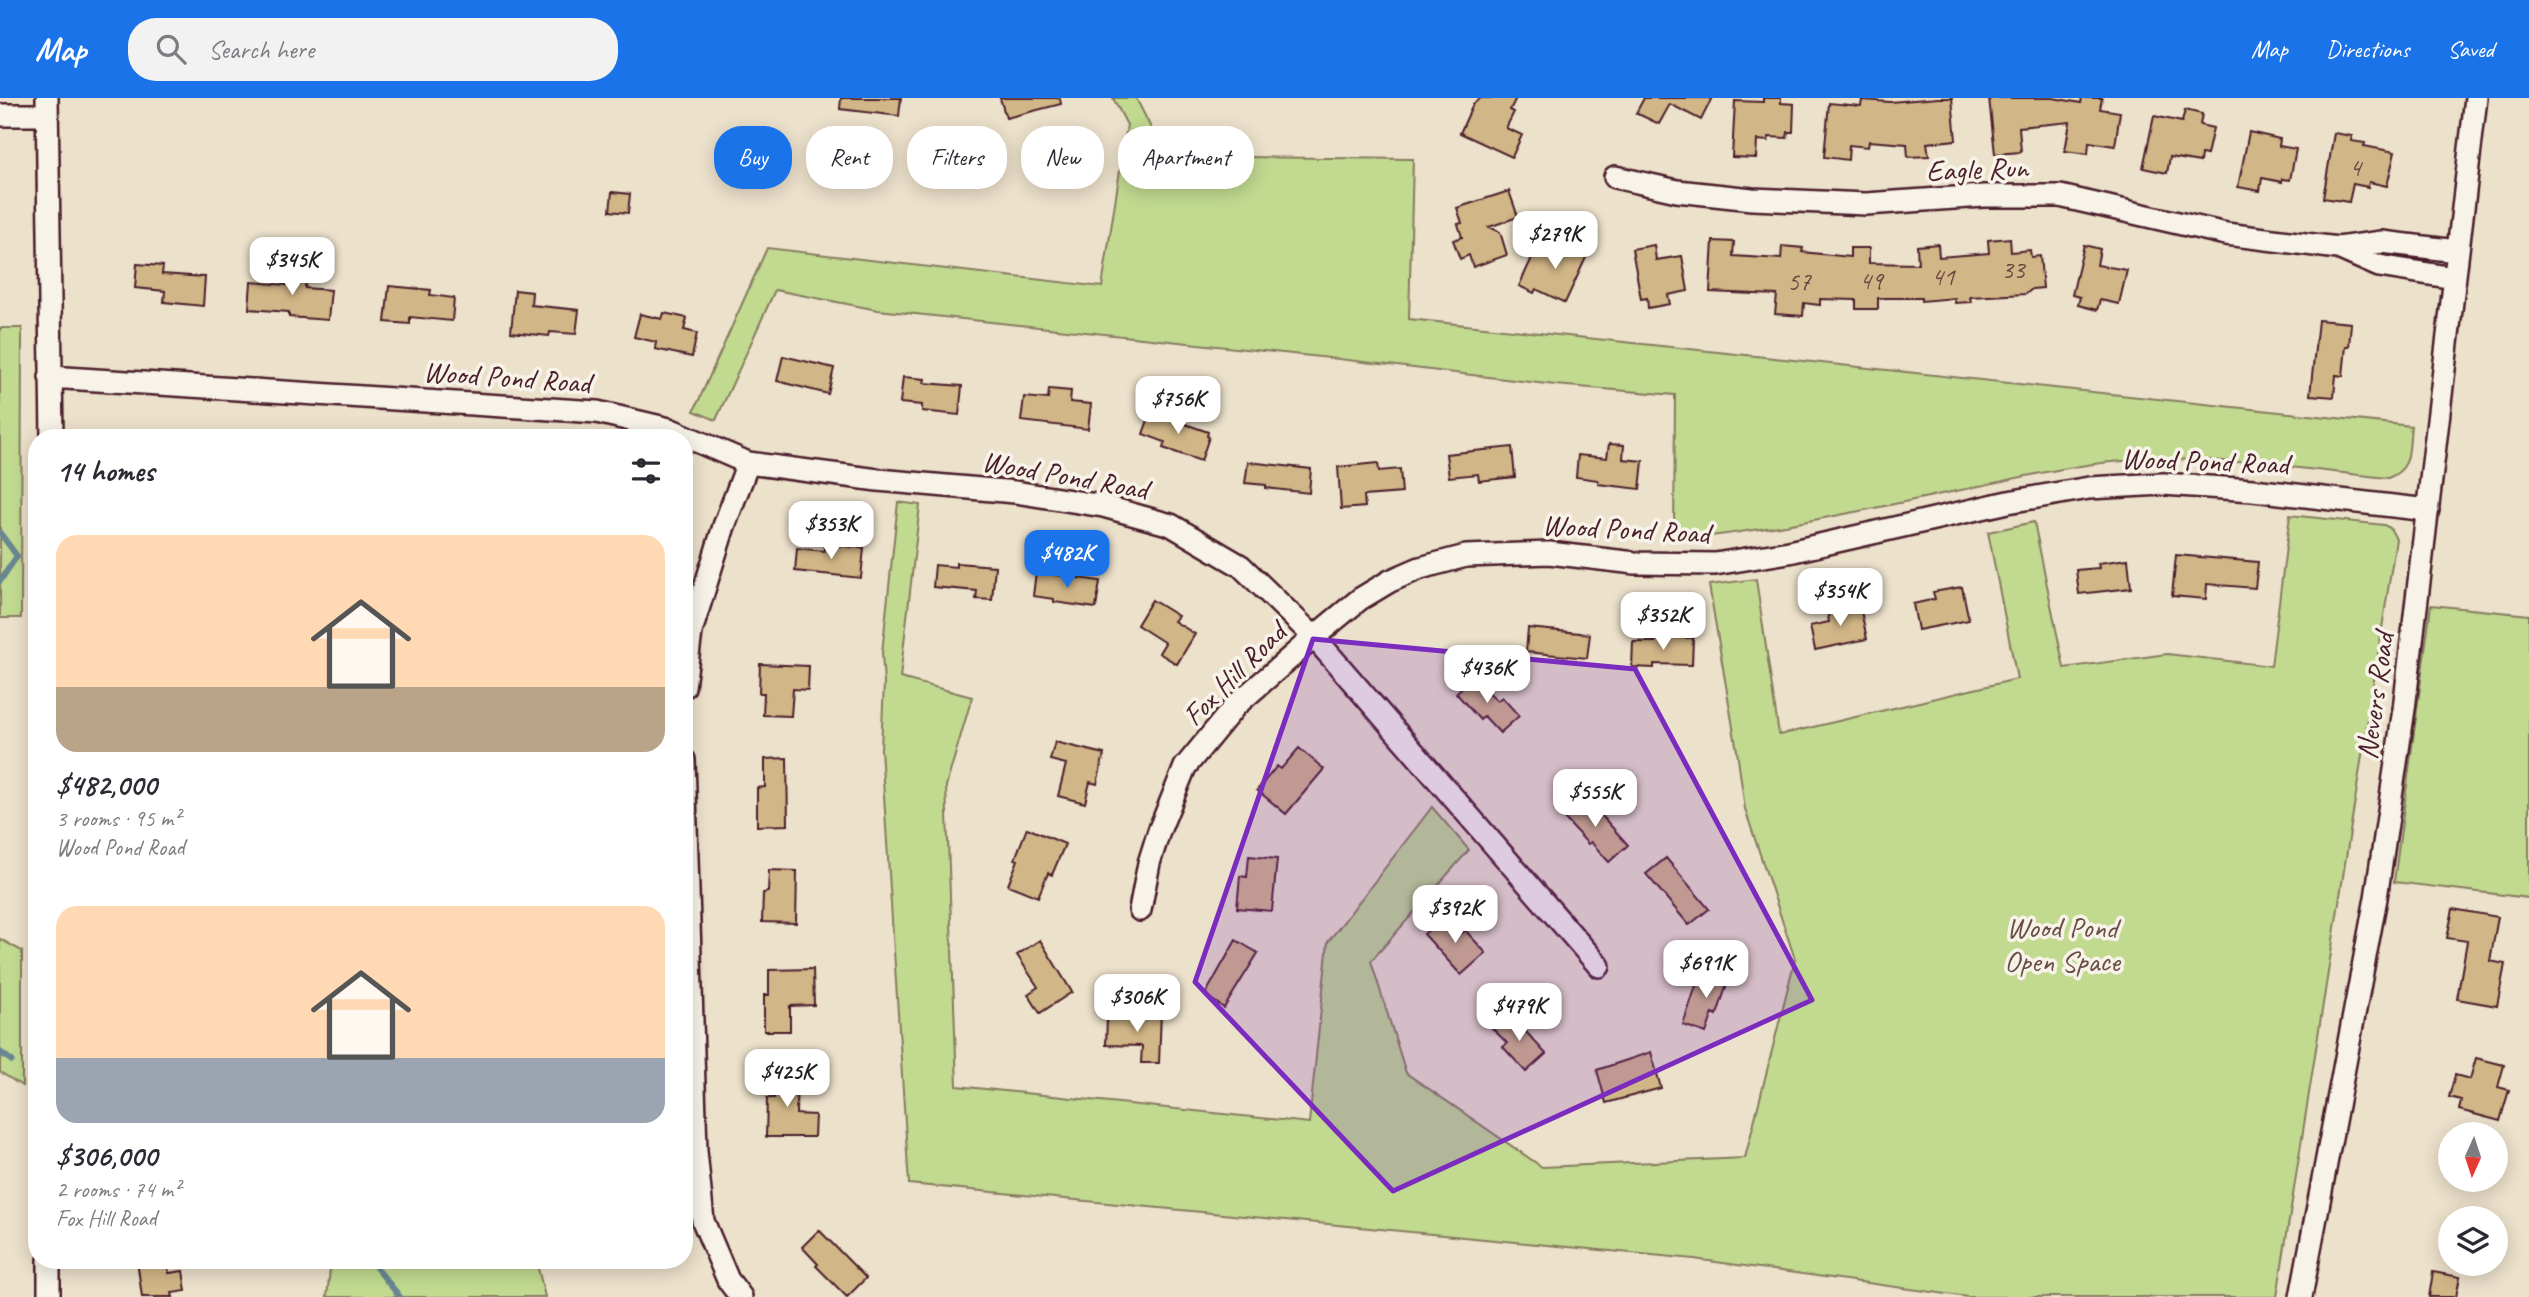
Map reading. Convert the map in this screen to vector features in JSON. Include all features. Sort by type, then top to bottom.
[{"type":"street","name":"Nevers Road","points":[[2301,1297],[2376,898],[2404,709],[2476,98]]},
{"type":"street","points":[[0,114],[47,106],[52,429]]},
{"type":"street","name":"Eagle Run","points":[[1615,177],[1677,191],[1866,204],[1984,196],[2060,196],[2226,234],[2338,248],[2382,242],[2457,251]]},
{"type":"street","name":"Eagle Run","points":[[2338,248],[2379,266],[2454,278]]},
{"type":"street","name":"Wood Pond Road","points":[[50,377],[597,412],[669,429]]},
{"type":"street","name":"Wood Pond Road","points":[[693,439],[748,463],[878,480],[1015,492],[1103,506],[1171,525],[1241,566],[1314,637],[1360,599],[1390,581],[1420,568],[1466,556],[1549,553],[1636,563],[1715,564],[1789,552],[2008,502],[2089,488],[2163,484],[2253,490],[2428,510]]},
{"type":"street","points":[[693,626],[724,526],[748,463]]},
{"type":"street","points":[[1314,637],[1599,966]]},
{"type":"street","name":"Fox Hill Road","points":[[1140,910],[1149,863],[1159,831],[1185,767],[1236,705],[1314,637]]},
{"type":"street","points":[[693,1053],[696,1151],[703,1221],[728,1280],[741,1297]]},
{"type":"street","points":[[48,1297],[49,1269]]},
{"type":"highlighted area","points":[[1313,639],[1635,669],[1812,1000],[1393,1191],[1195,982]]},
{"type":"green space","points":[[1113,98],[1136,98],[1150,126],[1127,125]]},
{"type":"green space","points":[[1254,157],[1413,159],[1409,319],[2411,426],[2409,450],[2402,469],[2388,478],[2223,461],[2123,461],[2042,473],[1818,519],[1674,540],[1675,395],[1555,385],[878,310],[775,290],[716,420],[694,411],[767,248],[1102,287],[1118,183],[1118,189],[1254,189]]},
{"type":"green space","points":[[0,328],[22,328],[21,618],[0,618]]},
{"type":"green space","name":"Wood Pond Open Space","points":[[898,502],[920,505],[900,678],[972,697],[946,786],[957,1086],[1309,1123],[1328,942],[1432,807],[1469,850],[1371,961],[1406,1073],[1542,1167],[1745,1158],[1795,959],[1745,809],[1709,585],[1756,579],[1779,735],[2017,679],[1988,532],[2034,522],[2064,668],[2167,654],[2271,666],[2290,515],[2384,525],[2390,528],[2396,539],[2277,1297],[1968,1297],[1694,1259],[909,1184],[881,749],[884,683],[882,653]]},
{"type":"green space","points":[[2431,605],[2529,615],[2529,898],[2394,882]]},
{"type":"green space","points":[[0,939],[22,951],[22,1086],[0,1072]]},
{"type":"green space","points":[[330,1269],[538,1269],[545,1297],[327,1297]]},
{"type":"building","points":[[841,98],[901,98],[899,116],[840,109]]},
{"type":"building","points":[[1000,98],[1060,98],[1061,104],[1006,118]]},
{"type":"building","points":[[1481,98],[1516,98],[1510,110],[1514,112],[1506,128],[1522,135],[1512,157],[1460,133],[1473,104]]},
{"type":"building","points":[[1644,98],[1712,98],[1701,120],[1670,104],[1659,124],[1636,113]]},
{"type":"building","points":[[1763,98],[1781,98],[1781,103],[1794,104],[1793,132],[1788,132],[1787,138],[1769,137],[1768,141],[1757,140],[1756,158],[1732,157],[1735,101],[1763,102]]},
{"type":"building","points":[[1952,98],[1956,140],[1927,143],[1929,156],[1908,157],[1907,144],[1869,141],[1868,147],[1849,145],[1848,160],[1824,157],[1829,103],[1861,106],[1862,100],[1890,102]]},
{"type":"building","points":[[1989,98],[2053,98],[2081,103],[2082,98],[2102,98],[2100,109],[2120,112],[2115,146],[2089,142],[2088,154],[2065,151],[2070,122],[2019,127],[2021,152],[1995,154]]},
{"type":"building","points":[[2185,110],[2202,114],[2200,125],[2213,128],[2207,155],[2201,154],[2200,162],[2170,157],[2167,173],[2143,168],[2154,116],[2182,122]]},
{"type":"building","points":[[2249,132],[2280,139],[2279,146],[2296,149],[2290,180],[2282,179],[2282,182],[2262,178],[2260,191],[2238,187]]},
{"type":"building","points":[[2334,133],[2352,136],[2351,141],[2365,143],[2364,146],[2395,152],[2387,186],[2369,182],[2368,187],[2353,184],[2349,202],[2323,198]]},
{"type":"building","points":[[1509,191],[1518,217],[1489,227],[1500,232],[1507,255],[1473,267],[1469,255],[1460,259],[1453,240],[1462,237],[1458,224],[1462,223],[1457,208]]},
{"type":"building","points":[[612,192],[630,194],[628,213],[610,211]]},
{"type":"building","points":[[2010,238],[2011,252],[2030,250],[2031,257],[2040,256],[2043,288],[2032,289],[2026,294],[1970,297],[1971,302],[1955,303],[1955,298],[1921,301],[1921,298],[1878,298],[1878,309],[1856,309],[1856,300],[1820,299],[1820,305],[1804,303],[1803,316],[1775,314],[1777,295],[1710,292],[1713,241],[1734,242],[1733,256],[1781,259],[1782,246],[1803,248],[1802,252],[1850,257],[1850,248],[1869,248],[1869,263],[1918,264],[1917,246],[1938,244],[1939,257],[1989,253],[1988,240]]},
{"type":"building","points":[[1568,242],[1589,251],[1565,303],[1536,289],[1534,293],[1519,286],[1536,249],[1544,252],[1546,247],[1563,254]]},
{"type":"building","points":[[1654,245],[1656,260],[1682,256],[1688,291],[1668,295],[1670,304],[1648,308],[1647,298],[1641,299],[1632,249]]},
{"type":"building","points":[[2084,245],[2100,249],[2097,265],[2127,270],[2119,304],[2100,300],[2097,310],[2078,305],[2080,297],[2072,295]]},
{"type":"building","points":[[137,264],[163,266],[162,274],[205,277],[203,306],[164,302],[165,291],[135,288]]},
{"type":"building","points":[[287,268],[307,270],[305,288],[331,290],[328,320],[289,317],[289,312],[249,309],[251,282],[286,285]]},
{"type":"building","points":[[389,286],[431,290],[430,295],[454,298],[452,321],[410,317],[410,324],[385,322]]},
{"type":"building","points":[[515,290],[532,292],[531,305],[579,310],[576,334],[550,332],[549,336],[511,332]]},
{"type":"building","points":[[664,313],[687,318],[684,330],[697,333],[692,357],[655,349],[656,342],[634,337],[640,314],[662,319]]},
{"type":"building","points":[[2318,320],[2351,323],[2343,376],[2336,375],[2334,397],[2310,395]]},
{"type":"building","points":[[783,356],[834,368],[828,394],[777,381]]},
{"type":"building","points":[[903,377],[925,379],[924,383],[962,386],[959,415],[922,411],[922,405],[900,403]]},
{"type":"building","points":[[1049,389],[1071,391],[1070,402],[1091,404],[1088,429],[1021,421],[1024,397],[1048,399]]},
{"type":"building","points":[[1151,412],[1208,432],[1209,437],[1201,461],[1163,448],[1165,442],[1143,434]]},
{"type":"building","points":[[1609,444],[1624,445],[1623,459],[1643,461],[1640,489],[1598,484],[1598,480],[1576,477],[1578,455],[1607,458]]},
{"type":"building","points":[[1512,447],[1515,477],[1479,481],[1478,474],[1449,477],[1446,454]]},
{"type":"building","points":[[1248,462],[1311,469],[1309,493],[1245,483]]},
{"type":"building","points":[[1378,463],[1379,471],[1400,469],[1402,493],[1364,496],[1365,507],[1341,509],[1338,467]]},
{"type":"building","points":[[824,544],[864,548],[861,578],[795,571],[797,548],[824,551]]},
{"type":"building","points":[[2176,555],[2258,562],[2255,588],[2207,584],[2206,599],[2172,596]]},
{"type":"building","points":[[2128,559],[2131,588],[2079,594],[2076,570],[2099,568],[2098,563]]},
{"type":"building","points":[[956,563],[995,566],[992,600],[976,599],[977,591],[933,587],[935,565],[956,567]]},
{"type":"building","points":[[1036,572],[1100,581],[1096,608],[1033,596]]},
{"type":"building","points":[[1962,587],[1969,620],[1918,630],[1913,604],[1935,599],[1933,592]]},
{"type":"building","points":[[1152,600],[1178,616],[1174,621],[1195,634],[1177,664],[1159,653],[1165,643],[1137,625]]},
{"type":"building","points":[[1855,603],[1857,612],[1861,611],[1867,639],[1815,650],[1810,626],[1829,622],[1827,609]]},
{"type":"building","points":[[1528,628],[1590,634],[1587,658],[1526,652]]},
{"type":"building","points":[[1655,637],[1693,638],[1692,665],[1654,664],[1654,668],[1632,667],[1633,642],[1655,642]]},
{"type":"building","points":[[760,664],[809,666],[808,690],[793,689],[791,716],[763,715],[764,693],[759,693]]},
{"type":"building","points":[[1474,676],[1497,701],[1502,697],[1519,716],[1500,733],[1484,716],[1480,720],[1456,693]]},
{"type":"building","points":[[1055,742],[1104,754],[1097,784],[1090,782],[1085,803],[1058,796],[1066,764],[1050,760]]},
{"type":"building","points":[[1299,748],[1324,769],[1286,814],[1257,790],[1277,766],[1281,769]]},
{"type":"building","points":[[787,758],[788,825],[757,826],[757,788],[765,787],[765,759]]},
{"type":"building","points":[[1585,797],[1628,845],[1609,862],[1563,817]]},
{"type":"building","points":[[1027,828],[1065,844],[1052,875],[1048,873],[1038,897],[1008,885]]},
{"type":"building","points":[[1249,856],[1277,859],[1272,911],[1237,908],[1240,876],[1247,877]]},
{"type":"building","points":[[1666,858],[1709,909],[1689,925],[1646,874]]},
{"type":"building","points":[[769,870],[797,871],[796,923],[762,922],[763,893],[768,892]]},
{"type":"building","points":[[2453,909],[2498,917],[2490,961],[2505,964],[2497,1006],[2457,999],[2467,941],[2447,938]]},
{"type":"building","points":[[1446,915],[1462,933],[1465,930],[1486,953],[1461,975],[1424,934]]},
{"type":"building","points":[[1040,940],[1072,992],[1040,1013],[1028,994],[1038,987],[1017,955]]},
{"type":"building","points":[[1236,940],[1258,953],[1224,1008],[1205,995]]},
{"type":"building","points":[[1702,968],[1729,977],[1717,1015],[1713,1013],[1706,1033],[1683,1025]]},
{"type":"building","points":[[813,969],[814,1005],[790,1006],[790,1031],[764,1031],[764,995],[769,995],[769,970]]},
{"type":"building","points":[[1131,1011],[1161,1012],[1159,1063],[1141,1063],[1142,1046],[1106,1045],[1107,1018],[1130,1019]]},
{"type":"building","points":[[1509,1013],[1546,1054],[1526,1072],[1503,1047],[1507,1043],[1492,1028]]},
{"type":"building","points":[[1651,1052],[1661,1088],[1606,1103],[1597,1070]]},
{"type":"building","points":[[2476,1058],[2504,1065],[2498,1087],[2509,1090],[2500,1121],[2459,1110],[2461,1100],[2449,1097],[2455,1075],[2470,1079]]},
{"type":"building","points":[[774,1069],[797,1070],[796,1114],[815,1115],[814,1137],[766,1137],[767,1098],[774,1098]]},
{"type":"building","points":[[819,1230],[866,1278],[847,1297],[816,1266],[818,1264],[802,1247]]},
{"type":"building","points":[[138,1269],[168,1269],[169,1273],[183,1271],[186,1291],[172,1293],[173,1297],[142,1297]]},
{"type":"building","points":[[2433,1272],[2438,1273],[2438,1276],[2460,1277],[2456,1297],[2429,1297]]},
{"type":"waterway","points":[[0,533],[17,556],[0,581]]},
{"type":"waterway","points":[[0,1052],[12,1061]]},
{"type":"waterway","points":[[377,1269],[400,1297]]}]
